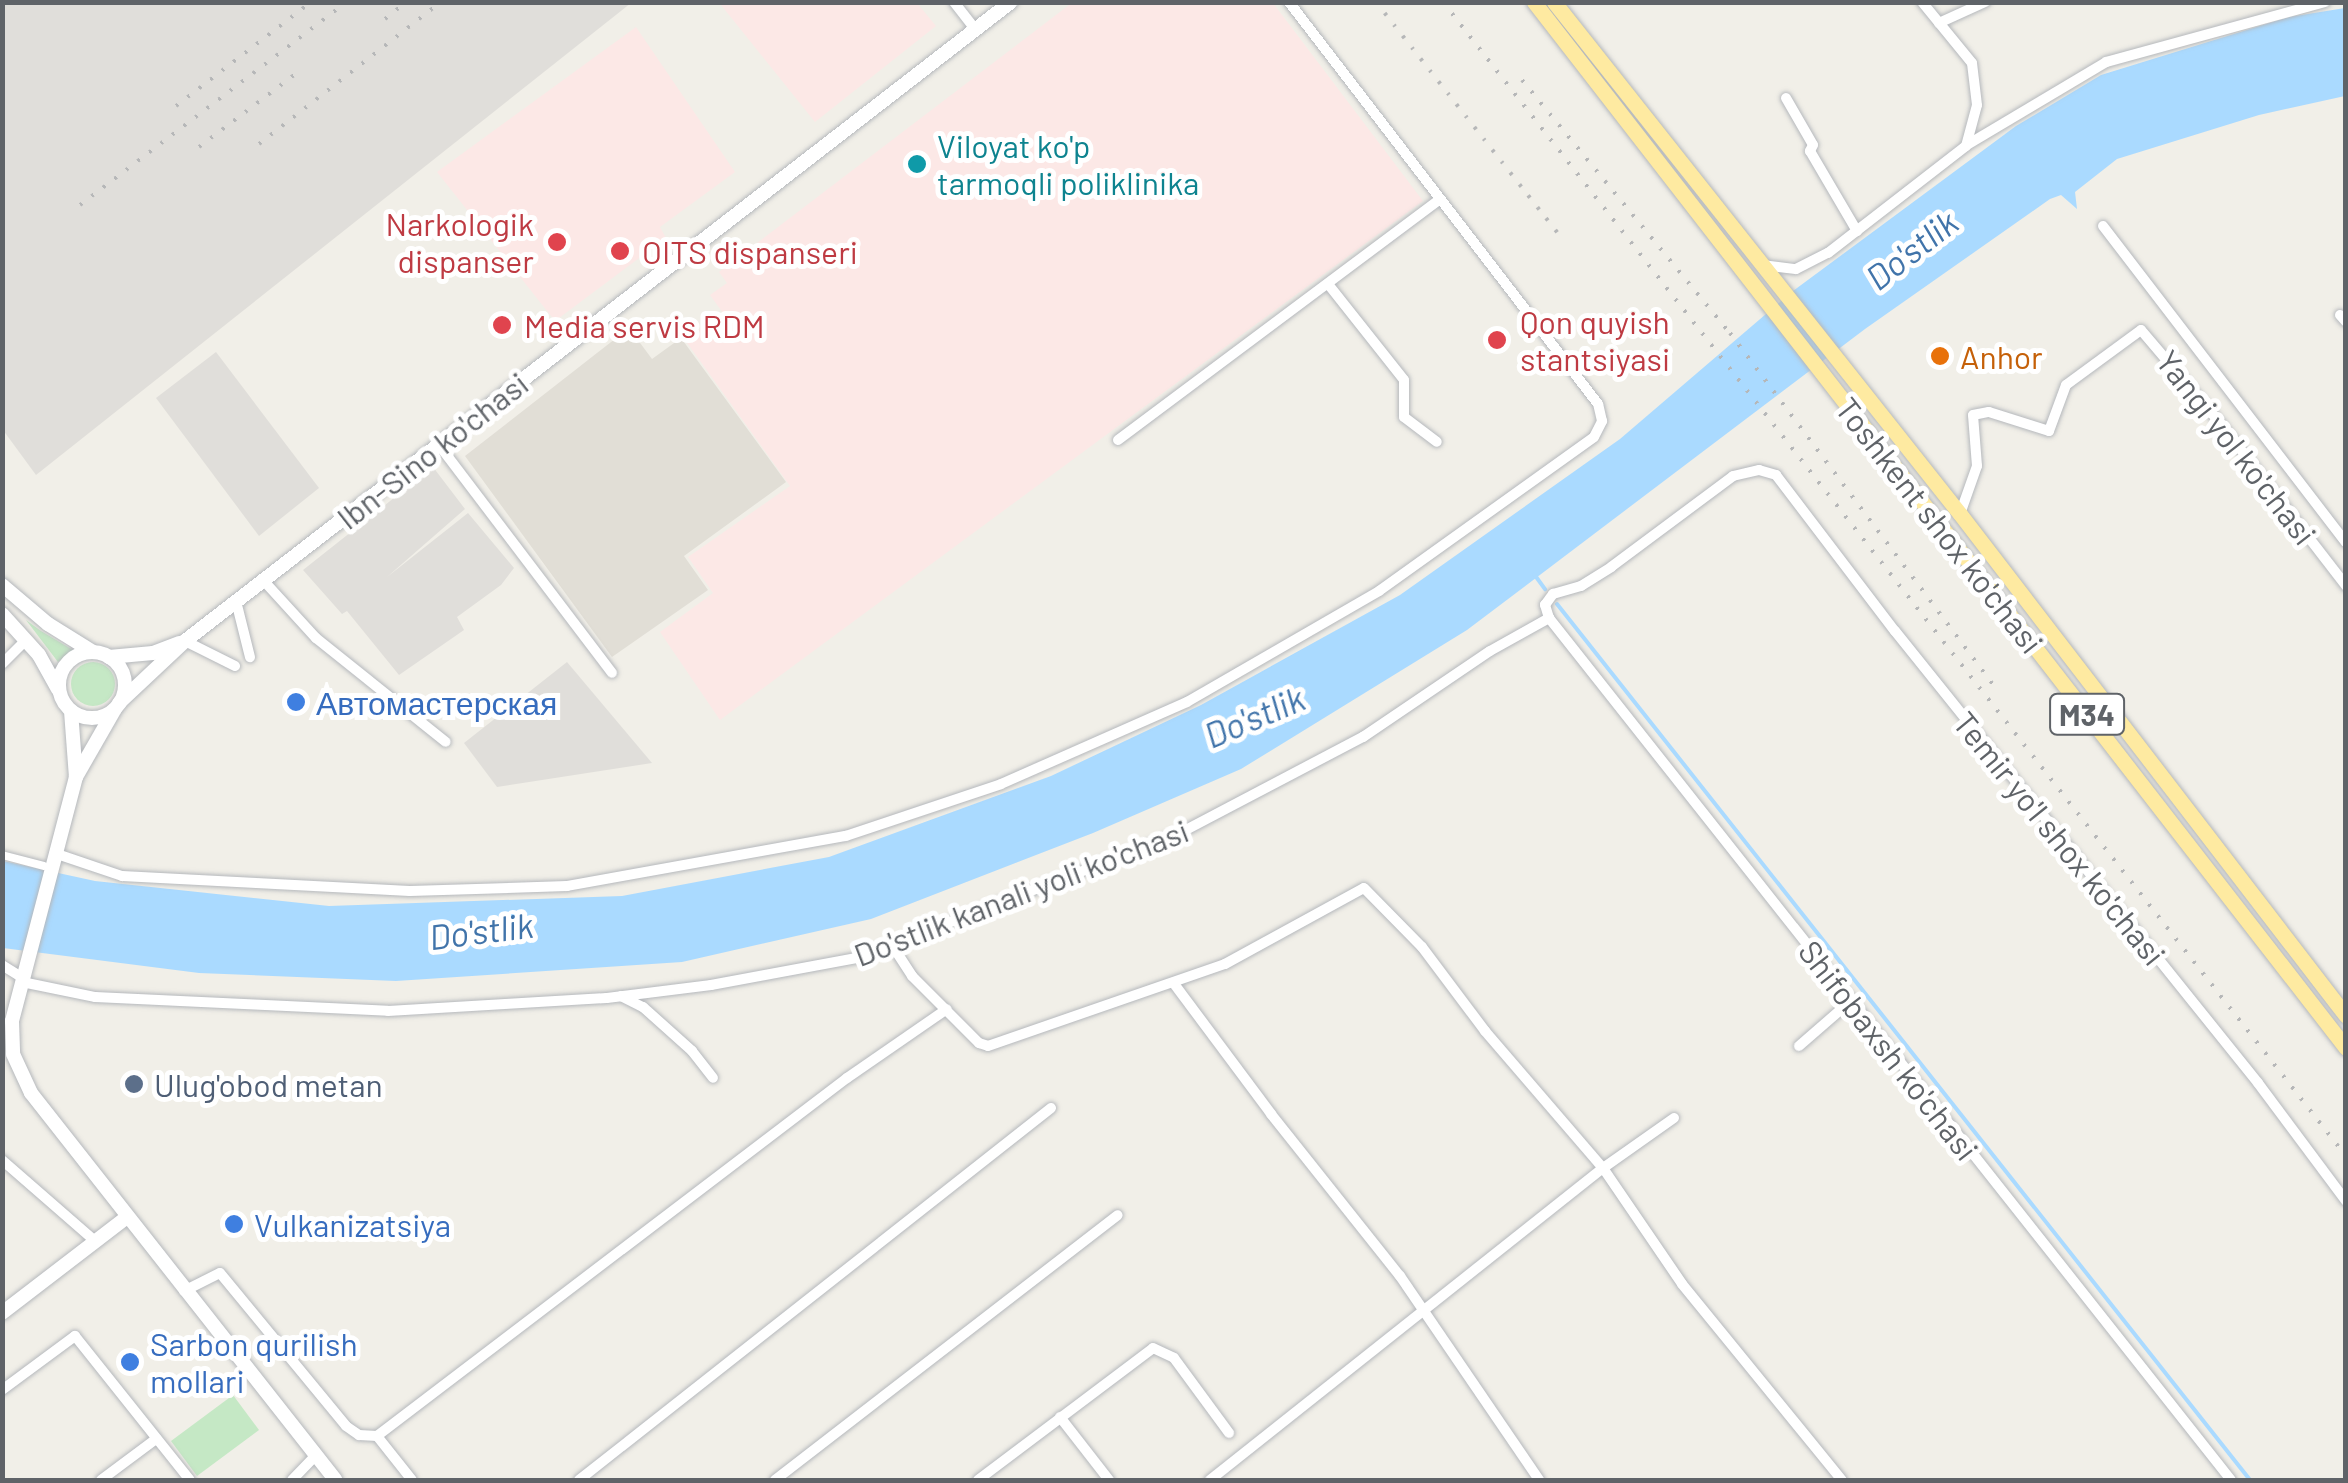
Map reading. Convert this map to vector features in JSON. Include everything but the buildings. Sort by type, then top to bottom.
[{"type":"highway","name":"Toshkent shox ko'chasi","points":[[1534,2],[2346,1048]]},
{"type":"highway","points":[[1554,2],[1762,265]]},
{"type":"highway","name":"Toshkent shox ko'chasi","points":[[1762,265],[1960,514],[2346,1016]]},
{"type":"main road","name":"Ibn-Sino ko'chasi","points":[[76,778],[118,705],[185,641],[1011,2]]},
{"type":"main road","points":[[2,584],[48,624],[101,655],[122,673],[118,705],[94,718],[72,711]]},
{"type":"main road","points":[[2,614],[27,639],[72,711],[76,778],[10,1030],[22,1077],[126,1218],[335,1480]]},
{"type":"main road","points":[[59,691],[59,679],[71,659],[152,653],[185,641]]},
{"type":"main road","points":[[2,1313],[126,1218]]},
{"type":"street","points":[[954,2],[976,30]]},
{"type":"street","points":[[2,856],[52,860],[122,876],[410,892],[567,886],[846,836],[1002,784],[1187,702],[1380,591],[1594,437],[1602,421],[1598,404],[1290,2]]},
{"type":"street","points":[[1922,2],[1972,63],[1977,105],[1966,146]]},
{"type":"street","points":[[1938,23],[1985,2]]},
{"type":"street","points":[[1762,265],[1796,269],[1857,232],[1966,146],[2106,62],[2325,2]]},
{"type":"street","points":[[1786,98],[1812,145],[1810,151],[1857,232]]},
{"type":"street","points":[[1118,440],[1440,199]]},
{"type":"street","points":[[2103,226],[2346,543]]},
{"type":"street","points":[[1328,284],[1404,380],[1404,417],[1436,442]]},
{"type":"street","name":"Yangi yol ko'chasi","points":[[1960,514],[1977,466],[1974,415],[1988,412],[2049,432],[2066,385],[2140,330],[2222,424],[2346,586]]},
{"type":"street","points":[[438,445],[612,673]]},
{"type":"street","name":"Temir yo'l shox ko'chasi","points":[[1549,618],[1544,605],[1553,594],[1581,586],[1610,567],[1733,476],[1759,470],[1776,475],[1907,646],[2258,1083],[2346,1201]]},
{"type":"street","points":[[263,580],[316,638],[446,742]]},
{"type":"street","points":[[236,601],[250,657]]},
{"type":"street","name":"Do'stlik kanali yoli ko'chasi","points":[[2,966],[95,997],[388,1010],[620,996],[730,982],[857,958],[1178,834],[1363,738],[1490,651],[1549,618]]},
{"type":"street","name":"Shifobaxsh ko'chasi","points":[[1549,618],[2230,1480]]},
{"type":"street","points":[[2,664],[27,639]]},
{"type":"street","points":[[185,641],[235,666]]},
{"type":"street","points":[[892,945],[912,976],[979,1043],[988,1046],[1175,985],[1226,964],[1364,888],[1422,948],[1485,1031],[1603,1168],[1682,1284],[1842,1480]]},
{"type":"street","points":[[1175,985],[1424,1309],[1539,1480]]},
{"type":"street","points":[[620,996],[643,1007],[692,1051],[712,1078]]},
{"type":"street","points":[[1799,1046],[1852,1000]]},
{"type":"street","points":[[183,1291],[220,1273],[346,1426],[359,1435],[377,1436],[847,1078],[947,1009]]},
{"type":"street","points":[[579,1480],[1051,1108]]},
{"type":"street","points":[[1210,1480],[1603,1168],[1674,1118]]},
{"type":"street","points":[[2,1160],[95,1241]]},
{"type":"street","points":[[775,1480],[1118,1215]]},
{"type":"street","points":[[2,1390],[75,1336],[190,1480]]},
{"type":"street","points":[[978,1480],[1153,1348],[1174,1358],[1230,1433]]},
{"type":"street","points":[[1060,1417],[1109,1480]]},
{"type":"street","points":[[377,1436],[412,1480]]},
{"type":"street","points":[[101,1480],[156,1439]]},
{"type":"street","points":[[292,1480],[315,1456]]},
{"type":"shaded area","points":[[3,2],[631,3],[36,475],[3,430]]},
{"type":"shaded area","points":[[1073,2],[1273,3],[1423,201],[720,720],[660,632],[713,593],[688,557],[790,486],[685,340],[723,313],[710,295],[727,283],[719,272]]},
{"type":"shaded area","points":[[917,3],[936,26],[815,122],[721,5]]},
{"type":"shaded area","points":[[636,27],[735,172],[660,227],[666,238],[555,321],[437,172]]},
{"type":"shaded area","points":[[629,328],[652,359],[681,338],[786,482],[684,556],[708,590],[612,657],[465,456]]},
{"type":"shaded area","points":[[216,352],[319,488],[259,536],[156,398]]},
{"type":"shaded area","points":[[433,467],[465,509],[387,577],[468,513],[514,568],[501,585],[457,617],[464,630],[399,675],[347,611],[342,614],[303,570]]},
{"type":"shaded area","points":[[567,662],[652,763],[497,787],[464,743]]},
{"type":"green space","points":[[26,620],[41,631],[73,650],[58,662]]},
{"type":"green space","points":[[93,662],[108,669],[115,684],[108,699],[93,706],[78,699],[71,684],[78,669]]},
{"type":"green space","points":[[233,1395],[259,1430],[197,1476],[171,1441]]},
{"type":"water","name":"Do'stlik","points":[[2345,8],[2345,96],[2259,115],[2117,159],[2075,192],[2077,209],[2061,195],[2050,199],[1865,329],[1467,630],[1241,769],[1093,833],[871,919],[682,962],[396,981],[199,973],[3,948],[3,861],[95,881],[329,906],[622,896],[829,857],[1051,776],[1201,705],[1400,595],[1620,439],[1793,291],[2016,126],[2101,75],[2289,17]]},
{"type":"waterway","points":[[1534,574],[1545,589]]},
{"type":"waterway","points":[[1557,604],[2250,1480]]},
{"type":"railway","points":[[176,106],[311,2]]},
{"type":"railway","points":[[80,205],[346,2]]},
{"type":"railway","points":[[385,19],[406,2]]},
{"type":"railway","points":[[259,144],[441,2]]},
{"type":"railway","points":[[1376,2],[1560,236]]},
{"type":"railway","points":[[1443,2],[2346,1156]]},
{"type":"railway","points":[[199,147],[298,72]]},
{"type":"railway","points":[[1522,80],[1730,333],[1995,687]]},
{"type":"place","name":"Viloyat ko'p tarmoqli poliklinika","points":[[917,164]]},
{"type":"place","name":"Narkologik dispanser","points":[[557,242]]},
{"type":"place","name":"OITS dispanseri","points":[[620,251]]},
{"type":"place","name":"Media servis RDM","points":[[502,325]]},
{"type":"place","name":"Qon quyish stantsiyasi","points":[[1497,340]]},
{"type":"place","name":"Anhor","points":[[1940,356]]},
{"type":"place","name":"Автомастерская","points":[[296,702]]},
{"type":"place","name":"Ulug'obod metan","points":[[134,1084]]},
{"type":"place","name":"Vulkanizatsiya","points":[[234,1224]]},
{"type":"place","name":"Sarbon qurilish mollari","points":[[130,1362]]}]
